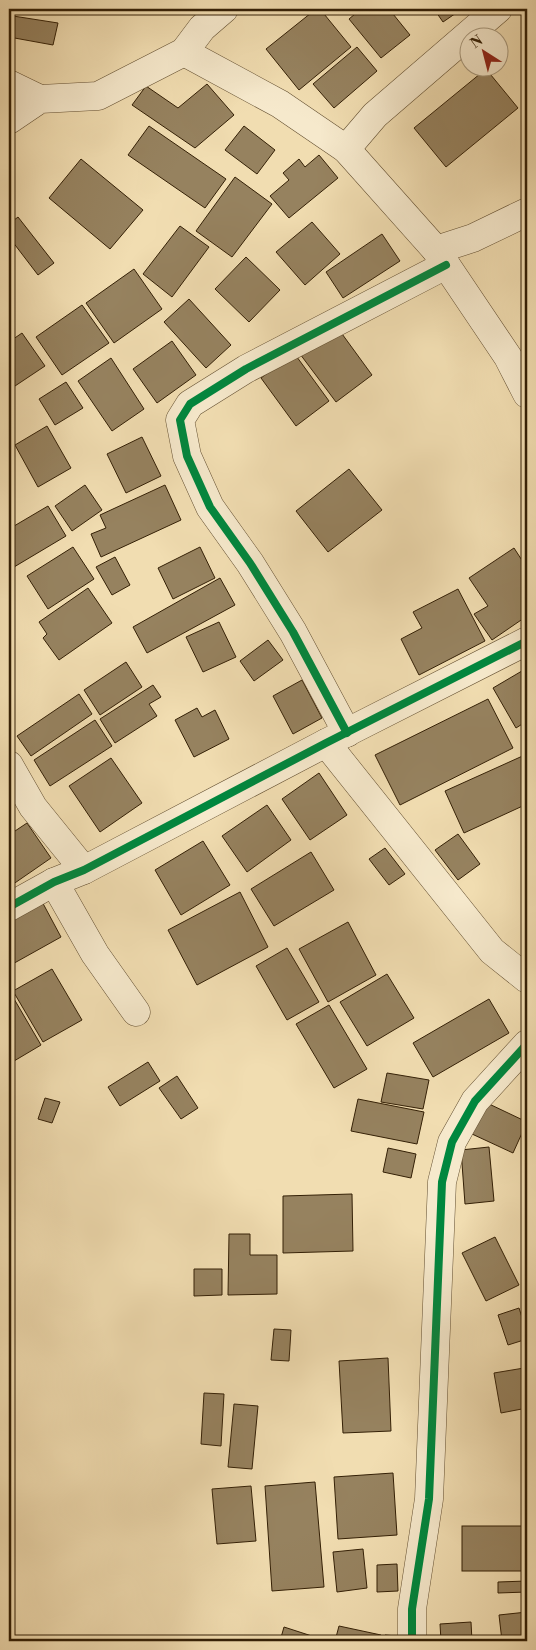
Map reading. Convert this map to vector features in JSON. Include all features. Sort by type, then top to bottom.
[{"type":"street","points":[[9,120],[40,100],[98,96],[184,52],[202,28],[224,9]]},
{"type":"street","points":[[346,149],[375,114],[498,9]]},
{"type":"street","points":[[184,52],[280,104],[346,149],[441,258],[508,357],[527,394]]},
{"type":"street","points":[[9,84],[40,100]]},
{"type":"street","points":[[527,212],[473,238],[246,368],[190,404],[180,420],[188,456],[210,507],[250,562],[293,632],[337,738],[492,951],[527,979]]},
{"type":"street","points":[[9,907],[54,882],[84,870],[527,641]]},
{"type":"street","points":[[9,764],[34,807],[84,870]]},
{"type":"street","points":[[54,882],[95,954],[136,1012]]},
{"type":"street","points":[[412,1641],[412,1609],[429,1499],[442,1182],[452,1142],[475,1101],[527,1044]]},
{"type":"building","points":[[316,9],[320,9],[351,47],[299,90],[266,49]]},
{"type":"building","points":[[361,9],[389,9],[410,35],[381,58],[349,19]]},
{"type":"building","points":[[434,9],[462,9],[443,22]]},
{"type":"building","points":[[13,16],[58,23],[53,45],[9,37]]},
{"type":"building","points":[[357,47],[377,71],[334,108],[313,84]]},
{"type":"building","points":[[475,78],[493,78],[518,108],[446,167],[414,128]]},
{"type":"building","points":[[207,84],[234,115],[195,148],[132,105],[146,86],[178,108]]},
{"type":"building","points":[[149,126],[226,179],[205,208],[128,155]]},
{"type":"building","points":[[244,126],[275,150],[257,174],[225,150]]},
{"type":"building","points":[[319,155],[338,178],[289,218],[270,196],[289,180],[283,173],[299,159],[305,167]]},
{"type":"building","points":[[81,159],[143,210],[110,249],[49,198]]},
{"type":"building","points":[[235,177],[272,204],[232,257],[196,231]]},
{"type":"building","points":[[18,217],[54,263],[38,275],[9,237],[9,224]]},
{"type":"building","points":[[312,222],[340,254],[305,285],[276,252]]},
{"type":"building","points":[[180,226],[209,247],[172,297],[143,274]]},
{"type":"building","points":[[382,234],[400,261],[343,298],[326,272]]},
{"type":"building","points":[[246,257],[280,290],[249,322],[215,289]]},
{"type":"building","points":[[134,269],[162,309],[114,343],[86,303]]},
{"type":"building","points":[[189,299],[231,345],[206,368],[164,322]]},
{"type":"building","points":[[82,305],[109,343],[62,375],[36,337]]},
{"type":"building","points":[[337,327],[372,375],[336,402],[300,354]]},
{"type":"building","points":[[22,333],[45,366],[9,390],[9,342]]},
{"type":"building","points":[[172,341],[196,375],[157,403],[133,369]]},
{"type":"building","points":[[294,353],[329,401],[296,426],[261,378]]},
{"type":"building","points":[[111,358],[144,409],[112,431],[78,381]]},
{"type":"building","points":[[66,382],[83,408],[55,425],[39,399]]},
{"type":"building","points":[[47,426],[71,468],[38,487],[15,445]]},
{"type":"building","points":[[142,437],[161,476],[126,493],[107,454]]},
{"type":"building","points":[[349,469],[382,510],[328,552],[296,511]]},
{"type":"building","points":[[85,485],[102,510],[72,531],[55,506]]},
{"type":"building","points":[[165,485],[181,520],[101,557],[91,534],[106,528],[100,515]]},
{"type":"building","points":[[48,506],[66,536],[9,570],[9,529]]},
{"type":"building","points":[[73,547],[94,579],[48,609],[27,576]]},
{"type":"building","points":[[200,547],[215,578],[173,599],[158,568]]},
{"type":"building","points":[[514,548],[527,568],[527,616],[492,640],[474,614],[488,606],[469,578]]},
{"type":"building","points":[[115,557],[130,585],[112,595],[96,567]]},
{"type":"building","points":[[220,578],[235,605],[147,653],[133,627]]},
{"type":"building","points":[[88,588],[112,623],[59,660],[43,638],[47,634],[39,622]]},
{"type":"building","points":[[458,589],[485,641],[419,675],[401,639],[422,628],[413,612]]},
{"type":"building","points":[[219,622],[236,657],[203,672],[186,637]]},
{"type":"building","points":[[268,640],[283,660],[254,681],[240,661]]},
{"type":"building","points":[[126,662],[142,687],[100,715],[84,690]]},
{"type":"building","points":[[527,668],[527,721],[516,728],[493,688]]},
{"type":"building","points":[[302,680],[322,718],[293,734],[273,696]]},
{"type":"building","points":[[153,685],[161,697],[149,704],[157,716],[115,743],[100,719]]},
{"type":"building","points":[[79,694],[92,714],[31,756],[17,736]]},
{"type":"building","points":[[488,699],[513,748],[400,805],[375,755]]},
{"type":"building","points":[[197,708],[202,717],[215,710],[229,739],[194,757],[175,720]]},
{"type":"building","points":[[95,720],[112,746],[50,786],[34,760]]},
{"type":"building","points":[[527,754],[527,804],[464,833],[445,791]]},
{"type":"building","points":[[111,758],[142,803],[100,832],[69,786]]},
{"type":"building","points":[[319,773],[347,815],[310,840],[282,799]]},
{"type":"building","points":[[267,805],[291,840],[247,872],[222,836]]},
{"type":"building","points":[[27,823],[51,858],[9,887],[9,835]]},
{"type":"building","points":[[458,834],[480,864],[458,880],[435,850]]},
{"type":"building","points":[[203,841],[230,885],[181,915],[155,870]]},
{"type":"building","points":[[385,848],[405,874],[389,885],[369,859]]},
{"type":"building","points":[[311,852],[334,890],[274,926],[251,889]]},
{"type":"building","points":[[240,892],[268,947],[197,985],[168,930]]},
{"type":"building","points":[[39,896],[61,937],[9,966],[9,913]]},
{"type":"building","points":[[348,922],[376,975],[328,1002],[299,949]]},
{"type":"building","points":[[287,948],[319,1002],[287,1020],[256,966]]},
{"type":"building","points":[[52,969],[82,1020],[43,1042],[13,991]]},
{"type":"building","points":[[387,974],[414,1018],[367,1046],[340,1002]]},
{"type":"building","points":[[9,992],[41,1045],[9,1064]]},
{"type":"building","points":[[489,999],[509,1033],[433,1077],[413,1043]]},
{"type":"building","points":[[329,1005],[367,1069],[334,1088],[296,1024]]},
{"type":"building","points":[[148,1062],[160,1081],[120,1106],[108,1087]]},
{"type":"building","points":[[387,1073],[429,1080],[423,1109],[381,1102]]},
{"type":"building","points":[[177,1076],[198,1108],[181,1119],[159,1088]]},
{"type":"building","points":[[45,1098],[60,1102],[52,1123],[38,1119]]},
{"type":"building","points":[[358,1099],[424,1112],[417,1144],[351,1131]]},
{"type":"building","points":[[487,1103],[527,1122],[513,1153],[472,1134]]},
{"type":"building","points":[[489,1147],[494,1201],[465,1204],[461,1150]]},
{"type":"building","points":[[388,1148],[416,1154],[411,1178],[383,1172]]},
{"type":"building","points":[[352,1194],[353,1251],[283,1253],[283,1196]]},
{"type":"building","points":[[229,1234],[250,1234],[250,1255],[277,1255],[277,1294],[228,1295]]},
{"type":"building","points":[[495,1237],[519,1285],[486,1301],[462,1253]]},
{"type":"building","points":[[194,1269],[222,1269],[222,1295],[194,1296]]},
{"type":"building","points":[[519,1308],[527,1339],[508,1345],[498,1315]]},
{"type":"building","points":[[274,1329],[291,1330],[289,1361],[271,1360]]},
{"type":"building","points":[[388,1358],[391,1431],[343,1433],[339,1361]]},
{"type":"building","points":[[524,1368],[527,1385],[527,1408],[501,1413],[494,1373]]},
{"type":"building","points":[[204,1393],[224,1394],[221,1446],[201,1444]]},
{"type":"building","points":[[234,1404],[258,1406],[252,1469],[228,1467]]},
{"type":"building","points":[[393,1473],[397,1535],[338,1539],[334,1477]]},
{"type":"building","points":[[315,1482],[324,1587],[272,1591],[265,1486]]},
{"type":"building","points":[[251,1486],[256,1541],[217,1544],[212,1489]]},
{"type":"building","points":[[462,1526],[527,1526],[527,1571],[462,1571]]},
{"type":"building","points":[[363,1549],[367,1588],[337,1592],[333,1552]]},
{"type":"building","points":[[397,1564],[398,1591],[377,1592],[377,1565]]},
{"type":"building","points":[[527,1581],[527,1592],[498,1593],[498,1582]]},
{"type":"building","points":[[527,1612],[527,1639],[502,1641],[499,1615]]},
{"type":"building","points":[[471,1622],[472,1641],[441,1641],[440,1624]]},
{"type":"building","points":[[339,1626],[381,1635],[380,1641],[335,1641]]},
{"type":"building","points":[[284,1627],[318,1638],[317,1641],[280,1641]]},
{"type":"building","points":[[385,1635],[397,1636],[397,1641],[384,1641]]},
{"type":"cycle path","points":[[347,733],[293,632],[250,563],[210,507],[187,456],[180,420],[190,404],[246,369],[446,265]]},
{"type":"cycle path","points":[[9,907],[54,882],[84,870],[326,743],[527,641]]},
{"type":"cycle path","points":[[412,1641],[412,1609],[429,1499],[442,1182],[452,1142],[475,1101],[527,1044]]}]
